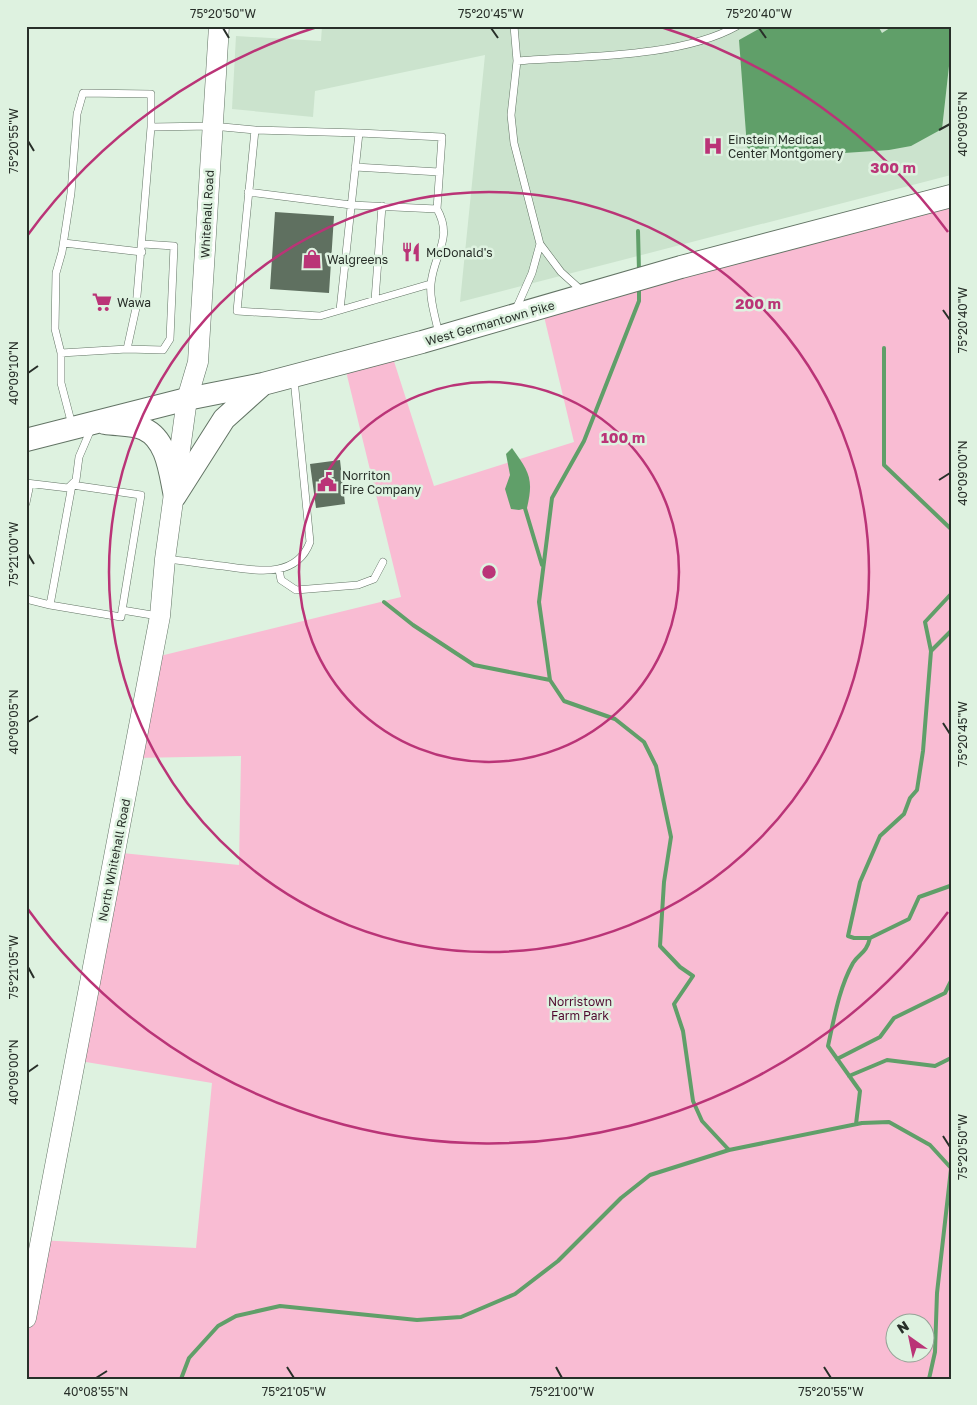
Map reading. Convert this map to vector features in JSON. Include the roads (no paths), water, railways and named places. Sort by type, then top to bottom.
[{"type":"main road","name":"Whitehall Road","points":[[187,399],[198,362],[219,26]]},
{"type":"main road","name":"West Germantown Pike","points":[[26,440],[187,399],[263,384],[439,338],[681,266],[951,196]]},
{"type":"main road","points":[[175,496],[224,419],[263,384]]},
{"type":"main road","name":"North Whitehall Road","points":[[26,1318],[160,616],[165,559],[187,399]]},
{"type":"main road","points":[[94,422],[144,429],[157,440],[164,449],[175,496]]},
{"type":"lane","points":[[514,26],[517,61],[511,115],[514,143],[540,244],[561,272],[586,294]]},
{"type":"lane","points":[[517,61],[610,55],[684,46],[712,38],[737,26]]},
{"type":"lane","points":[[73,427],[61,382],[61,353],[56,329],[56,273],[64,243],[71,193],[77,114],[82,93],[151,94],[151,127],[143,244],[136,308],[127,348]]},
{"type":"lane","points":[[151,127],[212,126],[255,130],[442,137],[437,208],[442,219],[444,238],[430,284],[439,338]]},
{"type":"lane","points":[[255,130],[237,311],[320,316],[430,284]]},
{"type":"lane","points":[[340,310],[359,133]]},
{"type":"lane","points":[[355,167],[439,172]]},
{"type":"lane","points":[[248,192],[352,204],[437,208]]},
{"type":"lane","points":[[375,300],[382,206]]},
{"type":"lane","points":[[64,243],[142,252]]},
{"type":"lane","points":[[61,353],[127,348],[163,350],[170,339],[174,246],[143,244]]},
{"type":"lane","points":[[512,317],[532,273],[540,244]]},
{"type":"lane","points":[[165,559],[261,571],[279,570],[301,557],[310,542],[294,376]]},
{"type":"lane","points":[[26,503],[28,484],[68,488],[76,480],[79,457],[94,422]]},
{"type":"lane","points":[[50,605],[72,484]]},
{"type":"lane","points":[[26,599],[50,605],[121,616],[141,495],[72,484]]},
{"type":"lane","points":[[279,570],[281,580],[296,590],[358,585],[374,579],[383,562]]},
{"type":"lane","points":[[122,610],[160,616]]},
{"type":"waterway","points":[[638,231],[639,271]]},
{"type":"waterway","points":[[639,288],[639,301],[584,441],[552,498],[539,602],[550,680],[564,701],[615,719],[644,742],[656,766],[671,837],[664,882],[660,946],[680,967],[693,976],[674,1004],[683,1031],[693,1101],[702,1121],[729,1150]]},
{"type":"waterway","points":[[884,348],[884,465],[951,529]]},
{"type":"waterway","points":[[524,505],[542,565]]},
{"type":"waterway","points":[[931,651],[925,622],[951,594]]},
{"type":"waterway","points":[[384,602],[413,625],[474,665],[550,680]]},
{"type":"waterway","points":[[856,1124],[860,1091],[828,1046],[844,983],[853,963],[865,950],[870,938],[848,936],[860,882],[880,836],[904,814],[910,798],[917,790],[923,751],[931,651],[951,631]]},
{"type":"waterway","points":[[870,938],[909,919],[919,897],[950,886]]},
{"type":"waterway","points":[[837,1059],[880,1037],[894,1018],[945,993],[951,981]]},
{"type":"waterway","points":[[849,1076],[887,1060],[935,1066],[951,1058]]},
{"type":"waterway","points":[[181,1379],[189,1358],[218,1326],[236,1316],[280,1306],[417,1320],[461,1317],[515,1294],[558,1261],[621,1198],[650,1175],[729,1150],[862,1123],[889,1122],[930,1145],[951,1168]]},
{"type":"waterway","points":[[929,1379],[935,1352],[937,1293],[951,1169]]},
{"type":"place","name":"Einstein Medical Center Montgomery","points":[[713,146]]},
{"type":"place","name":"McDonald's","points":[[411,252]]},
{"type":"place","name":"Walgreens","points":[[312,259]]},
{"type":"place","name":"Wawa","points":[[102,302]]},
{"type":"place","name":"Norriton Fire Company","points":[[327,482]]},
{"type":"park label","name":"Norristown Farm Park","points":[[580,1008]]}]
